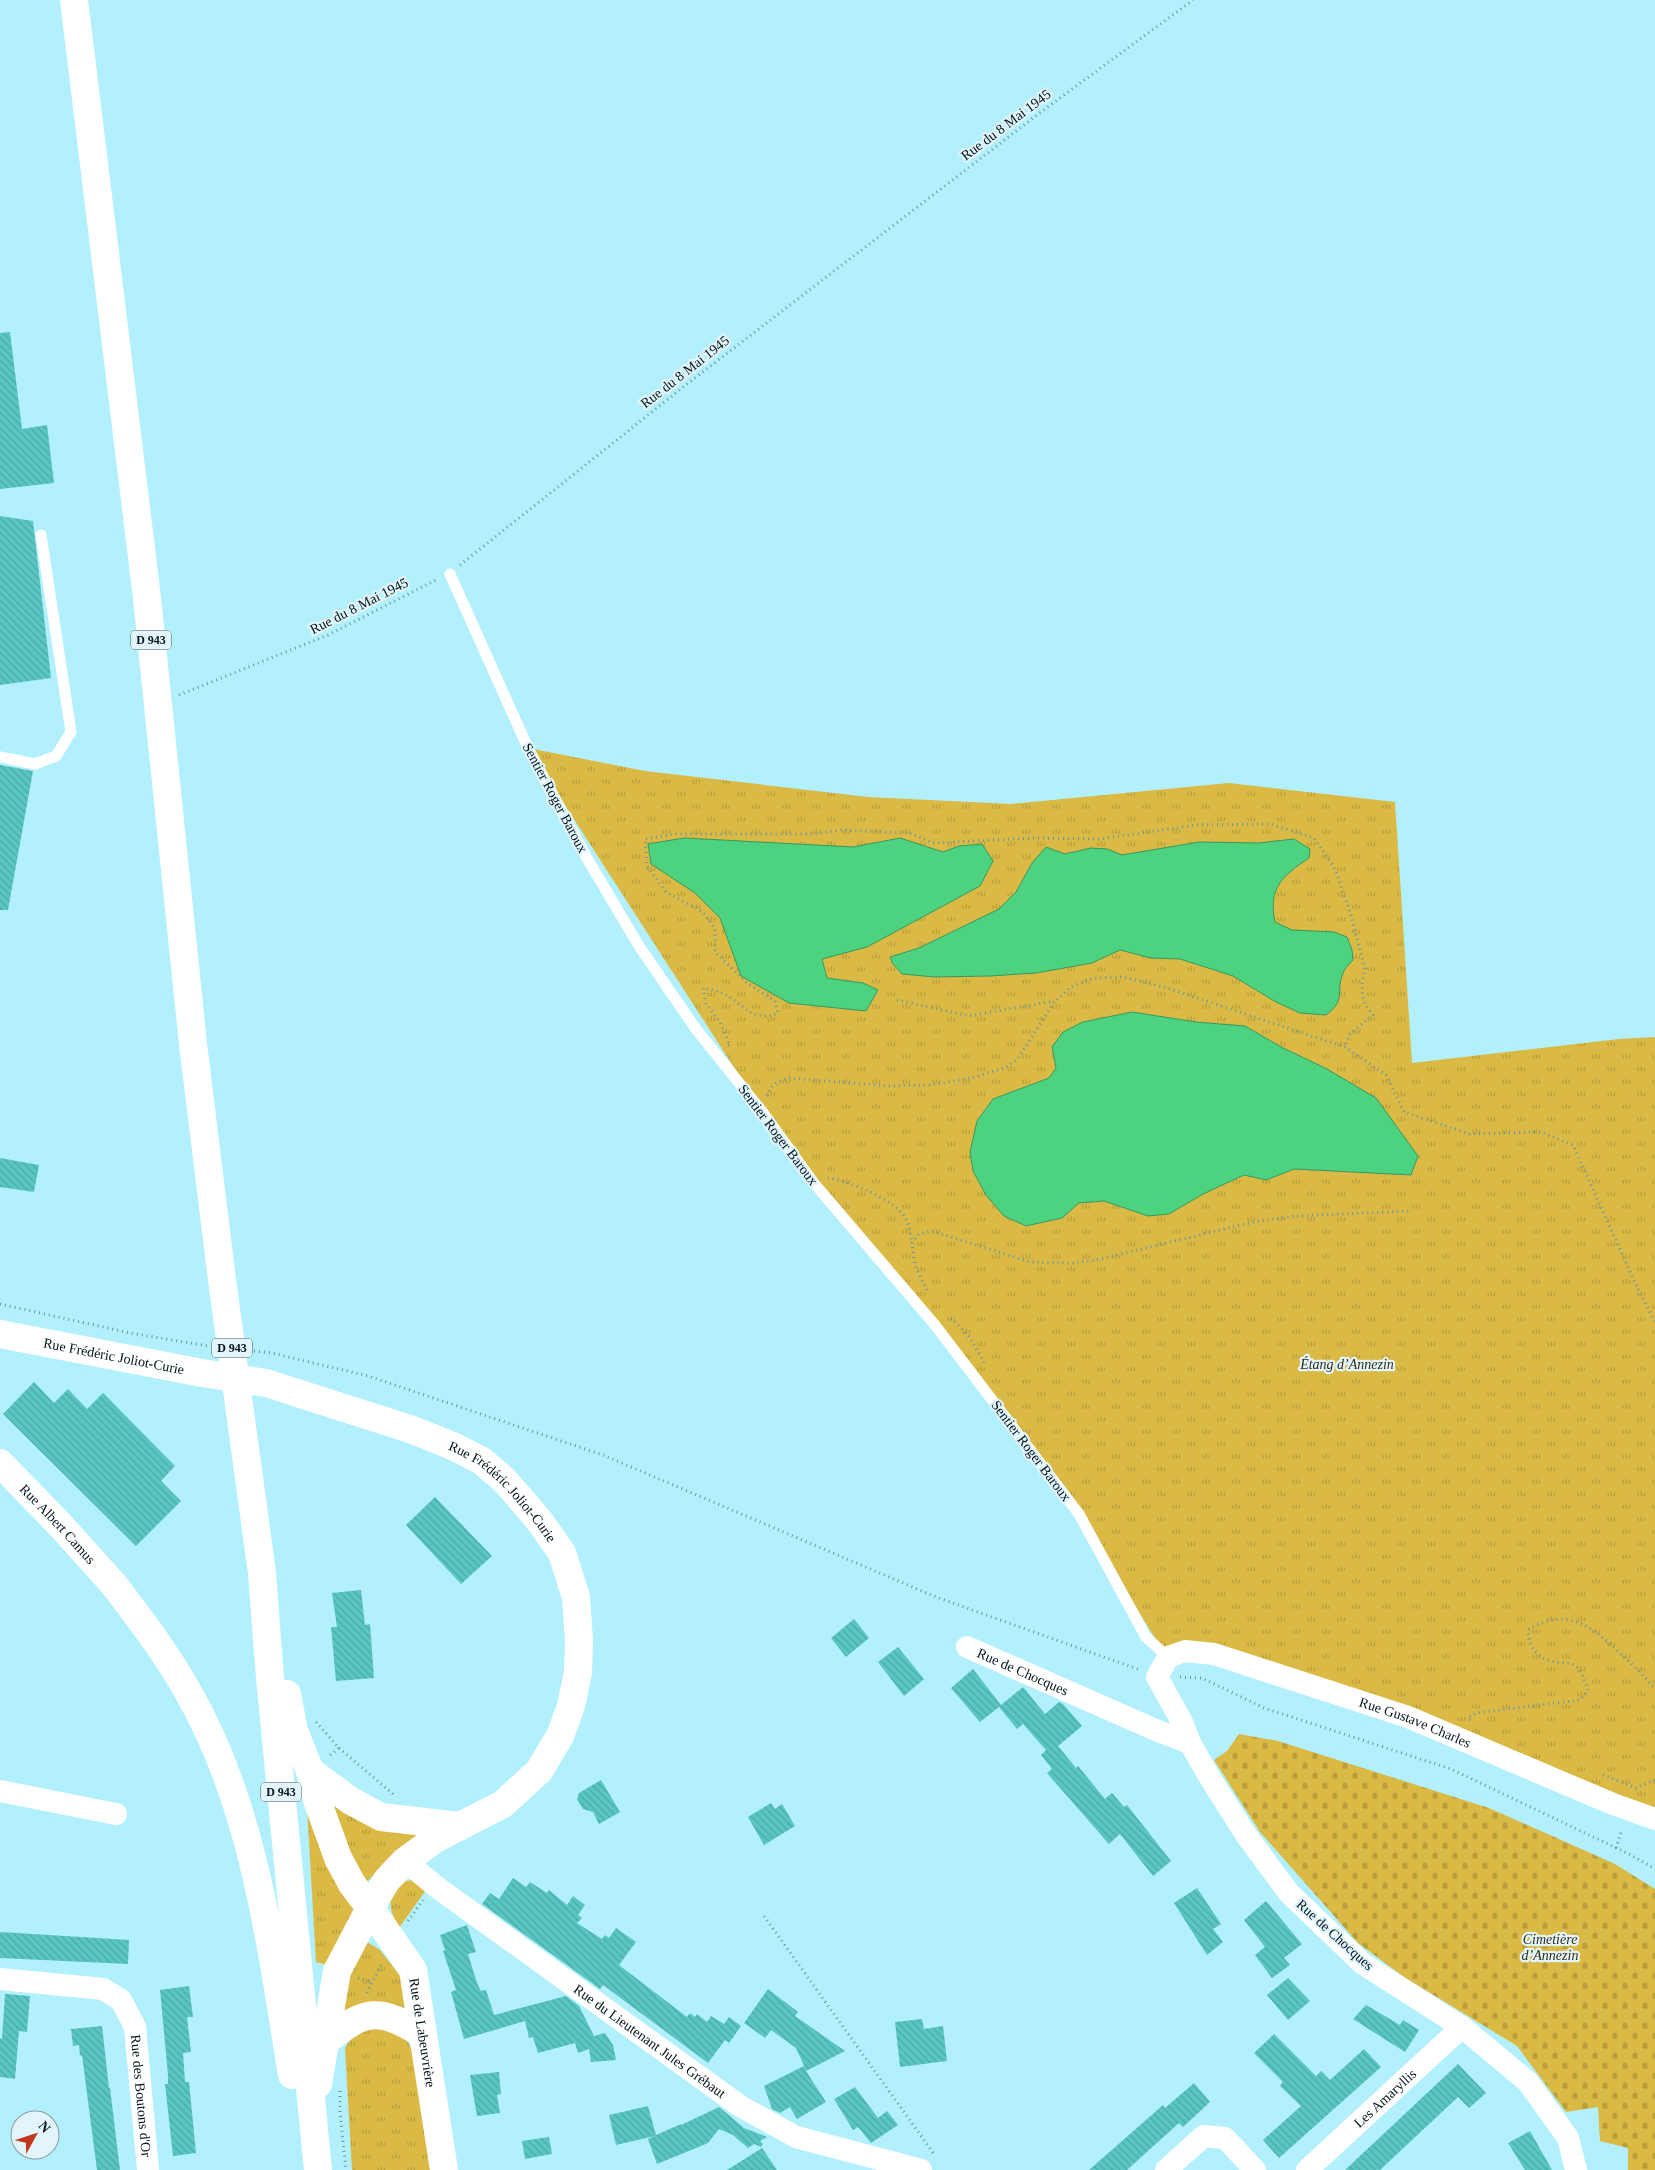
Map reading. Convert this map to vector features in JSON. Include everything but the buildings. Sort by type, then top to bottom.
[{"type":"main road","name":"D 943","points":[[74,0],[147,598],[193,1044],[222,1280],[242,1415],[262,1573],[270,1678],[318,2170]]},
{"type":"main road","name":"Rue Frédéric Joliot-Curie","points":[[0,1334],[276,1385],[414,1430],[455,1447],[482,1461],[503,1478],[541,1523],[562,1553],[576,1597],[579,1640],[578,1673],[571,1706],[560,1736],[539,1771],[504,1804],[435,1839],[406,1861],[388,1880],[370,1908],[337,1971],[313,2115]]},
{"type":"main road","name":"Rue Albert Camus","points":[[0,1463],[62,1526],[114,1586],[141,1620],[189,1692],[217,1752],[239,1811],[263,1902],[295,2091],[313,2115]]},
{"type":"main road","name":"Rue de Labeuvrière","points":[[262,1573],[294,1731],[310,1771],[317,1800],[338,1858],[352,1884],[413,1970],[444,2170]]},
{"type":"main road","points":[[310,1771],[351,1801],[381,1817],[459,1826]]},
{"type":"main road","points":[[327,2040],[353,2020],[384,2015],[399,2020],[423,2034]]},
{"type":"street","name":"Rue de Chocques","points":[[967,1647],[1158,1731],[1190,1743]]},
{"type":"street","name":"Rue Gustave Charles","points":[[1168,1657],[1185,1651],[1214,1654],[1408,1717],[1613,1804],[1655,1819]]},
{"type":"street","points":[[1157,1676],[1168,1657]]},
{"type":"street","name":"Rue de Chocques","points":[[1157,1676],[1182,1722],[1190,1743],[1246,1835],[1289,1893],[1363,1964],[1462,2026],[1528,2082],[1568,2138],[1576,2170]]},
{"type":"street","points":[[0,1791],[116,1814]]},
{"type":"street","name":"Rue du Lieutenant Jules Grébaut","points":[[406,1861],[438,1888],[740,2106],[796,2137],[928,2163]]},
{"type":"street","name":"Rue des Boutons d'Or","points":[[0,1979],[103,1989],[121,2000],[135,2027],[148,2170]]},
{"type":"street","name":"Les Amaryllis","points":[[1307,2170],[1462,2026]]},
{"type":"street","points":[[1166,2170],[1204,2136],[1225,2138],[1255,2170]]},
{"type":"lane","points":[[0,757],[35,764],[56,756],[71,732],[41,535]]},
{"type":"lane","name":"Sentier Roger Baroux","points":[[450,574],[528,748],[588,860],[639,946],[710,1046],[764,1114],[813,1182],[935,1325],[1079,1514],[1146,1637],[1168,1657]]},
{"type":"path","name":"Rue du 8 Mai 1945","points":[[158,704],[328,635],[450,574],[682,388],[1041,112],[1193,0]]},
{"type":"path","points":[[710,1046],[730,1045],[720,1022],[706,1004],[703,988],[722,992],[744,1010],[767,1017],[778,1012],[775,1002],[747,983],[715,952],[714,929],[703,912],[666,892],[647,866],[645,839],[676,834],[814,834],[841,830],[910,833],[933,843],[1037,838],[1099,838],[1197,825],[1270,824],[1314,838],[1335,869],[1350,912],[1365,968],[1362,984],[1363,1001],[1373,1015],[1350,1034],[1345,1047]]},
{"type":"path","points":[[764,1114],[770,1087],[777,1081],[790,1078],[888,1086],[930,1085],[971,1078],[1004,1068],[1017,1060],[1055,1001],[1071,987],[1093,978],[1122,977],[1164,987],[1345,1047],[1386,1075],[1404,1112],[1470,1134],[1541,1132],[1573,1145],[1637,1287],[1655,1322]]},
{"type":"path","points":[[898,1000],[969,1016],[1055,1001]]},
{"type":"path","points":[[813,1182],[827,1177],[840,1180],[865,1189],[901,1212],[909,1226],[915,1266],[928,1292]]},
{"type":"path","points":[[912,1243],[919,1234],[932,1231],[1030,1262],[1072,1263],[1096,1260],[1258,1221],[1296,1216],[1410,1211]]},
{"type":"path","points":[[0,1304],[130,1333],[203,1345]]},
{"type":"path","points":[[950,1317],[968,1335],[987,1368]]},
{"type":"path","points":[[272,1352],[368,1376],[603,1455],[936,1596],[1157,1676],[1202,1678],[1264,1708],[1451,1770],[1631,1855],[1655,1869]]},
{"type":"path","points":[[1475,1723],[1468,1718],[1476,1713],[1580,1700],[1588,1690],[1584,1676],[1572,1664],[1550,1661],[1538,1654],[1528,1641],[1528,1630],[1542,1621],[1558,1619],[1581,1623],[1598,1632],[1628,1660],[1655,1690]]},
{"type":"path","points":[[339,1748],[397,1798]]},
{"type":"path","points":[[1600,1774],[1636,1788],[1655,1780]]},
{"type":"path","points":[[764,1916],[928,2163]]},
{"type":"path","points":[[353,2020],[372,1982]]},
{"type":"path","points":[[340,2082],[340,2112],[346,2170]]},
{"type":"green space","name":"Étang d’Annezin","points":[[528,748],[645,771],[868,797],[1011,804],[1229,783],[1395,802],[1412,1063],[1619,1039],[1655,1037],[1655,1815],[1356,1691],[1164,1653],[1079,1514],[764,1114]]},
{"type":"green space","name":"Cimetière d’Annezin","points":[[1239,1734],[1278,1741],[1489,1808],[1615,1864],[1655,1889],[1655,2170],[1628,2170],[1628,2148],[1600,2141],[1598,2107],[1566,2112],[1517,2046],[1404,1977],[1358,1943],[1260,1832],[1214,1760],[1227,1751]]},
{"type":"green space","points":[[318,1787],[426,1831],[383,1865],[361,1888]]},
{"type":"green space","points":[[306,1791],[360,1908],[331,1966],[316,1962]]},
{"type":"green space","points":[[412,1880],[426,1890],[399,1928],[391,1910],[391,1900],[399,1883]]},
{"type":"green space","points":[[367,1942],[380,1950],[402,1978],[410,2021],[337,2021],[340,1978]]},
{"type":"green space","points":[[382,2022],[403,2034],[417,2058],[437,2170],[352,2170],[345,2048],[359,2026]]},
{"type":"shaded area","points":[[684,838],[853,847],[900,838],[943,852],[959,846],[982,844],[993,861],[980,886],[867,947],[822,959],[827,978],[863,983],[878,990],[866,1011],[789,1003],[741,976],[720,918],[695,893],[651,864],[648,844]]},
{"type":"shaded area","points":[[1294,839],[1310,849],[1309,858],[1291,871],[1279,884],[1274,900],[1275,922],[1292,930],[1334,932],[1347,937],[1352,950],[1353,960],[1343,973],[1338,1000],[1326,1015],[1300,1013],[1276,1002],[1233,976],[1180,959],[1151,958],[1120,950],[1092,963],[1036,973],[990,976],[934,977],[902,974],[893,964],[890,957],[919,948],[999,909],[1016,892],[1032,863],[1046,847],[1065,854],[1091,848],[1107,849],[1122,855],[1199,842],[1258,843]]},
{"type":"shaded area","points":[[1132,1012],[1196,1022],[1245,1026],[1281,1047],[1327,1069],[1376,1098],[1418,1156],[1411,1175],[1294,1169],[1266,1180],[1244,1175],[1203,1194],[1169,1214],[1148,1216],[1104,1201],[1079,1203],[1062,1218],[1026,1226],[1004,1216],[986,1195],[973,1171],[970,1152],[977,1121],[993,1099],[1049,1078],[1056,1068],[1052,1047],[1063,1032],[1083,1022]]}]
